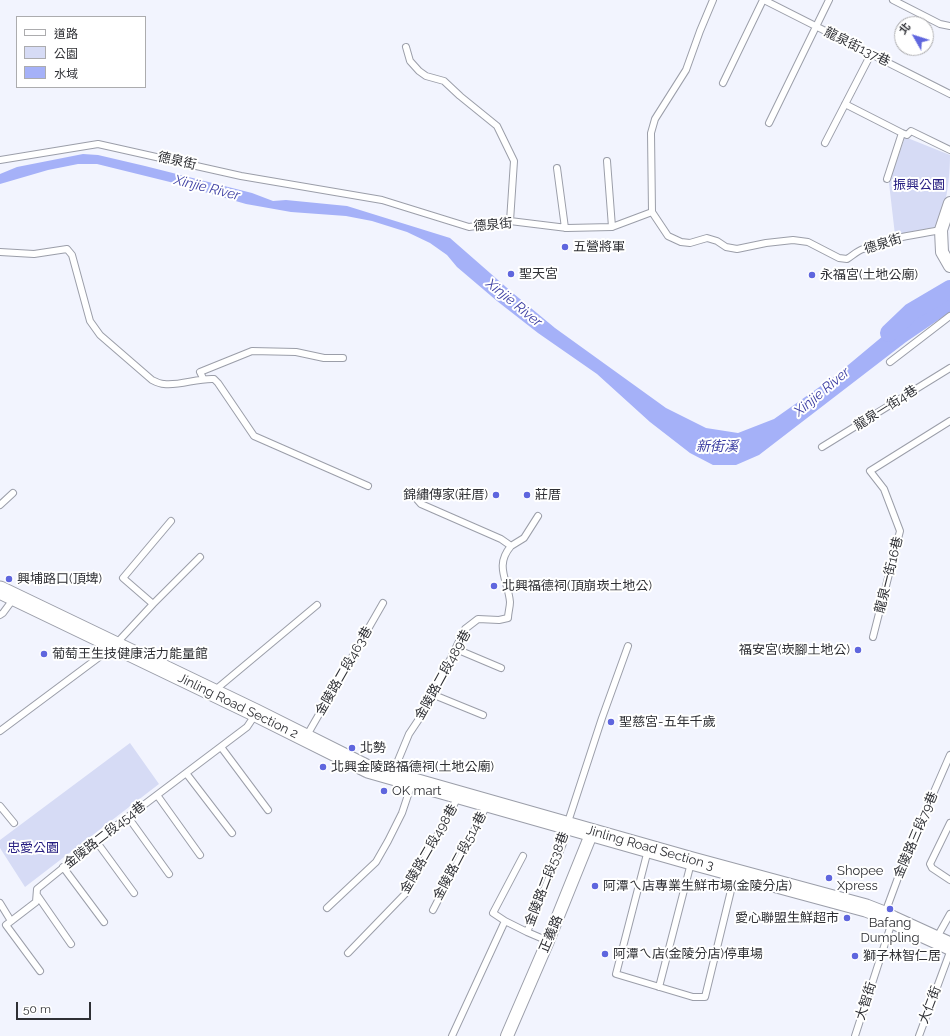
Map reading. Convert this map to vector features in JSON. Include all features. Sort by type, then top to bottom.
[{"type":"main road","name":"Jinling Road Section 2","points":[[7,594],[256,713],[368,769]]},
{"type":"main road","name":"Jinling Road Section 3","points":[[368,769],[649,849],[866,908],[943,943]]},
{"type":"street","points":[[949,265],[942,252],[941,230],[950,205]]},
{"type":"street","name":"正義路","points":[[507,1036],[592,832]]},
{"type":"lane","points":[[652,212],[651,133],[655,119],[686,70],[713,0]]},
{"type":"lane","points":[[723,83],[763,0]]},
{"type":"lane","name":"龍泉街137巷","points":[[763,0],[950,94]]},
{"type":"lane","points":[[769,123],[829,0]]},
{"type":"lane","points":[[892,0],[940,24],[950,26]]},
{"type":"lane","points":[[406,47],[410,61],[419,71],[426,76],[444,81],[497,126],[514,161],[510,221]]},
{"type":"lane","points":[[825,143],[871,54]]},
{"type":"lane","points":[[845,104],[902,133],[907,134],[911,131],[950,150]]},
{"type":"lane","points":[[887,179],[902,133]]},
{"type":"lane","name":"德泉街","points":[[0,160],[98,144],[241,176],[382,200],[469,228],[510,221],[564,228],[612,227],[652,212],[668,236],[681,242],[690,243],[707,238],[717,241],[726,247],[736,249],[766,243],[793,240],[808,242],[839,258],[847,259],[862,249],[892,240],[941,230]]},
{"type":"lane","points":[[607,161],[612,227]]},
{"type":"lane","points":[[558,168],[564,228]]},
{"type":"lane","points":[[0,252],[34,254],[67,249],[72,255],[90,321],[100,335],[152,380],[163,384],[170,384],[203,378],[214,379],[254,436],[368,486]]},
{"type":"lane","points":[[890,362],[950,316]]},
{"type":"lane","points":[[203,378],[200,372],[252,351],[296,352],[324,358],[343,358]]},
{"type":"lane","name":"龍泉一街4巷","points":[[822,447],[950,368]]},
{"type":"lane","name":"龍泉一街16巷","points":[[873,637],[900,531],[884,489],[870,471],[950,421]]},
{"type":"lane","points":[[0,505],[13,493]]},
{"type":"lane","points":[[414,496],[421,504],[501,539],[511,546],[524,538],[538,516]]},
{"type":"lane","points":[[153,604],[123,578],[171,521]]},
{"type":"lane","name":"金陵路二段489巷","points":[[391,776],[409,734],[434,695],[465,630],[478,619],[499,620],[508,618],[510,603],[503,568],[504,554],[511,546]]},
{"type":"lane","points":[[0,731],[114,646],[200,557]]},
{"type":"lane","points":[[0,616],[7,594]]},
{"type":"lane","name":"金陵路二段463巷","points":[[306,739],[383,603]]},
{"type":"lane","points":[[212,693],[318,605]]},
{"type":"lane","name":"金陵路二段538巷","points":[[527,932],[566,836],[567,825],[602,718],[628,646]]},
{"type":"lane","points":[[456,649],[501,668]]},
{"type":"lane","points":[[434,695],[484,715]]},
{"type":"lane","name":"金陵路二段454巷","points":[[11,921],[36,902],[37,889],[96,841],[247,727],[256,713]]},
{"type":"lane","points":[[220,747],[268,810]]},
{"type":"lane","name":"金陵路三段79巷","points":[[888,918],[906,856],[950,755]]},
{"type":"lane","points":[[186,773],[232,833]]},
{"type":"lane","points":[[327,908],[376,862],[402,813],[413,782]]},
{"type":"lane","points":[[157,795],[200,855]]},
{"type":"lane","name":"金陵路二段498巷","points":[[348,953],[406,893],[459,795]]},
{"type":"lane","name":"金陵路二段514巷","points":[[433,910],[488,803]]},
{"type":"lane","points":[[0,806],[14,823]]},
{"type":"lane","points":[[128,818],[168,874]]},
{"type":"lane","points":[[950,823],[930,864],[932,868],[950,880]]},
{"type":"lane","points":[[96,841],[134,893]]},
{"type":"lane","points":[[649,849],[616,974],[693,997],[705,997],[735,872]]},
{"type":"lane","points":[[523,856],[493,913],[527,932],[548,940]]},
{"type":"lane","points":[[659,987],[692,861]]},
{"type":"lane","points":[[63,867],[104,922]]},
{"type":"lane","points":[[36,895],[72,944]]},
{"type":"lane","points":[[0,903],[11,921],[6,925],[40,971]]},
{"type":"lane","points":[[943,943],[950,914]]},
{"type":"lane","name":"大智街","points":[[855,1036],[888,918]]},
{"type":"lane","points":[[452,1036],[506,921]]},
{"type":"lane","name":"大仁街","points":[[919,1036],[950,952]]},
{"type":"green space","name":"振興公園","points":[[905,137],[950,155],[948,182],[943,211],[936,227],[895,235],[889,183]]},
{"type":"green space","name":"忠愛公園","points":[[130,743],[159,784],[25,887],[0,848],[0,840]]},
{"type":"water","name":"新街溪","points":[[83,154],[98,155],[145,166],[252,193],[273,201],[286,200],[347,206],[450,238],[555,328],[666,408],[706,428],[738,433],[774,419],[835,376],[950,280],[950,312],[906,342],[759,455],[736,465],[713,465],[690,453],[650,422],[597,374],[538,333],[497,301],[457,267],[447,255],[430,243],[407,232],[372,221],[346,216],[291,212],[246,204],[170,182],[97,164],[78,164],[48,170],[0,184],[0,174],[17,167]]},
{"type":"waterway","name":"Xinjie River","points":[[889,333],[911,312],[950,289]]},
{"type":"place","name":"五營將軍","points":[[565,247]]},
{"type":"place","name":"聖天宮","points":[[511,274]]},
{"type":"place","name":"永福宮(土地公廟)","points":[[812,275]]},
{"type":"place","name":"錦繡傳家(莊厝)","points":[[496,495]]},
{"type":"place","name":"莊厝","points":[[527,495]]},
{"type":"place","name":"興埔路口(頂埤)","points":[[9,579]]},
{"type":"place","name":"北興福德祠(頂崩崁土地公)","points":[[494,586]]},
{"type":"place","name":"福安宮(崁腳土地公)","points":[[858,650]]},
{"type":"place","name":"葡萄王生技健康活力能量館","points":[[44,654]]},
{"type":"place","name":"聖慈宮-五年千歲","points":[[611,722]]},
{"type":"place","name":"北勢","points":[[352,748]]},
{"type":"place","name":"北興金陵路福德祠(土地公廟)","points":[[323,767]]},
{"type":"place","name":"OK mart","points":[[384,791]]},
{"type":"place","name":"Shopee Xpress","points":[[829,878]]},
{"type":"place","name":"阿潭ㄟ店專業生鮮市場(金陵分店)","points":[[595,886]]},
{"type":"place","name":"Bafang Dumpling","points":[[890,909]]},
{"type":"place","name":"愛心聯盟生鮮超市","points":[[847,918]]},
{"type":"place","name":"阿潭ㄟ店(金陵分店)停車場","points":[[605,954]]},
{"type":"place","name":"獅子林智仁居","points":[[855,956]]}]
